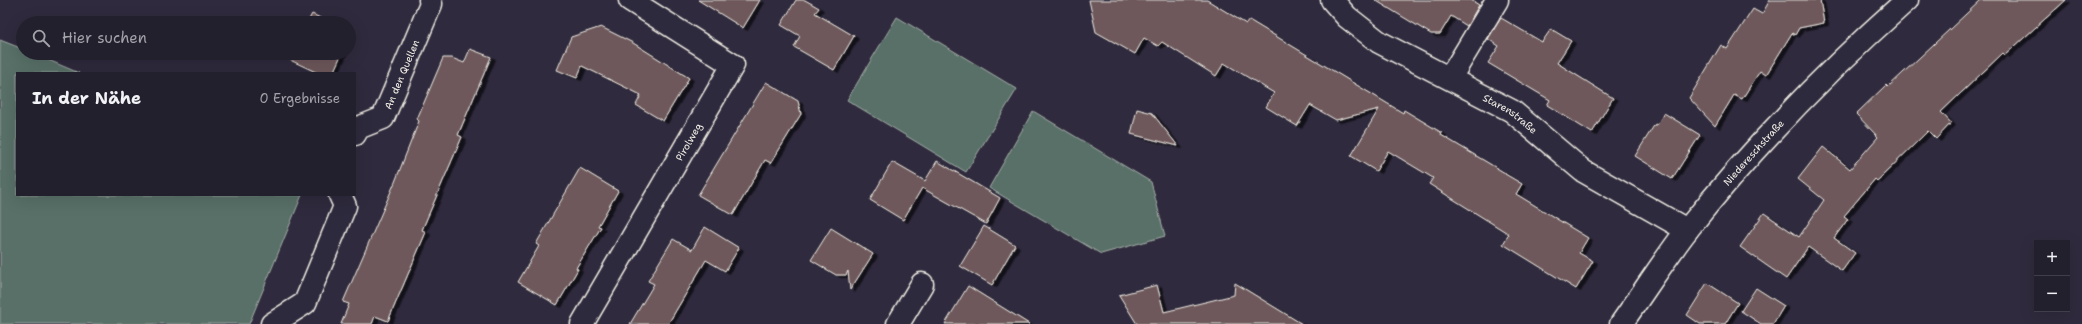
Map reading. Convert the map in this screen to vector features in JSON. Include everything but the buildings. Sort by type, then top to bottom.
[{"type":"street","name":"An den Quellen","points":[[356,132],[358,128],[383,118],[432,4],[430,0]]},
{"type":"street","name":"Pirolweg","points":[[582,324],[733,65],[630,0]]},
{"type":"street","name":"Starenstraße","points":[[1332,0],[1347,17],[1379,42],[1512,111],[1583,170],[1687,230]]},
{"type":"street","points":[[1450,78],[1497,0]]},
{"type":"street","name":"Niedereschstraße","points":[[1621,324],[1687,230],[1767,136],[1857,44],[1907,0]]},
{"type":"street","points":[[272,324],[305,302],[345,206],[340,196]]},
{"type":"street","points":[[898,324],[922,284]]},
{"type":"green space","points":[[897,17],[1017,89],[966,172],[847,100]]},
{"type":"green space","points":[[0,40],[16,46],[16,60],[48,60],[77,72],[16,72],[16,196],[302,196],[249,324],[0,324]]},
{"type":"green space","points":[[1033,111],[1151,182],[1165,236],[1101,254],[989,188]]}]
